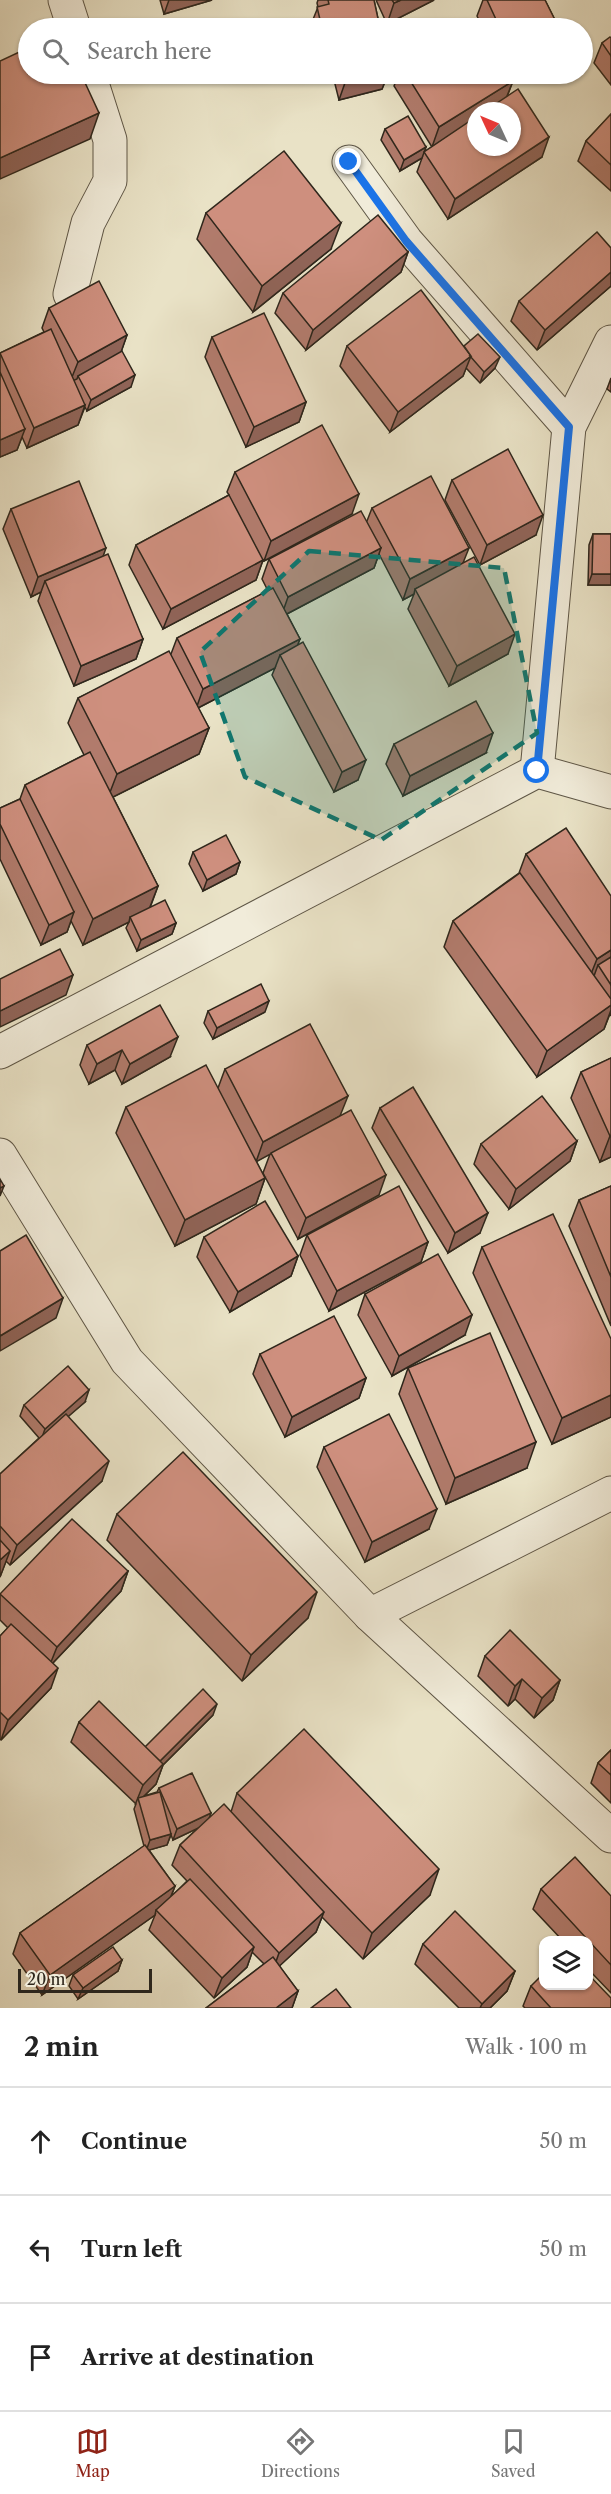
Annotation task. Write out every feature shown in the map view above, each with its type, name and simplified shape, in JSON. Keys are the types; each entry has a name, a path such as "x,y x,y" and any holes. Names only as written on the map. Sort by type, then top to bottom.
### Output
{"street":[{"path":"65,0 71,18"},
{"path":"70,294 88,223 110,181 110,140 92,84"},
{"path":"349,162 406,241 569,427"},
{"path":"537,771 569,427 611,342"},
{"path":"0,1053 537,771 611,792"},
{"path":"0,1155 127,1361 369,1615 611,1836"},
{"path":"369,1615 611,1493"}],"highlighted area":[{"path":"309,551 504,568 537,733 381,840 245,777 200,652"}],"building":[{"path":"328,0 374,0 378,18 320,18 317,7 329,4"},
{"path":"487,0 545,0 554,18 495,18"},
{"path":"611,38 611,56 602,43"},
{"path":"18,53 18,84 86,84 99,113 0,158 0,61"},
{"path":"412,84 508,84 479,102 467,102 467,110 439,127"},
{"path":"518,89 549,137 521,155 521,102 498,102"},
{"path":"611,114 611,165 586,141"},
{"path":"408,116 426,147 404,160 385,129"},
{"path":"467,123 467,156 520,156 455,199 424,152"},
{"path":"284,151 341,223 262,286 206,213"},
{"path":"378,215 408,252 313,330 283,293"},
{"path":"597,232 611,248 611,272 545,330 519,301"},
{"path":"99,281 127,335 78,362 49,308"},
{"path":"421,290 471,356 398,412 347,346"},
{"path":"264,313 306,402 254,427 212,337"},
{"path":"51,329 85,405 34,428 0,353"},
{"path":"478,334 500,357 484,372 464,346"},
{"path":"122,351 135,375 91,400 78,376"},
{"path":"0,372 25,429 0,440"},
{"path":"322,425 359,494 271,541 235,472"},
{"path":"508,449 543,515 487,545 452,480"},
{"path":"431,476 469,548 410,579 372,508"},
{"path":"79,481 106,548 38,577 11,509"},
{"path":"229,495 263,560 171,609 136,545"},
{"path":"361,511 381,548 288,597 269,559"},
{"path":"593,534 611,534 611,574 592,574"},
{"path":"108,554 143,639 81,666 45,581"},
{"path":"474,557 515,634 457,666 415,589"},
{"path":"273,588 300,639 203,689 177,638"},
{"path":"303,642 366,760 342,772 280,655"},
{"path":"169,651 209,728 117,774 78,698"},
{"path":"476,701 493,733 410,776 394,744"},
{"path":"90,752 158,886 93,919 25,785"},
{"path":"20,799 74,912 49,925 0,824 0,808"},
{"path":"566,828 611,896 611,950 597,959 526,854"},
{"path":"226,835 240,862 207,880 193,852"},
{"path":"520,873 611,999 611,1005 547,1051 453,921"},
{"path":"165,900 176,923 141,940 130,917"},
{"path":"60,949 73,975 0,1011 0,979"},
{"path":"611,957 611,985 598,965"},
{"path":"261,984 269,1001 217,1028 208,1011"},
{"path":"160,1005 178,1037 130,1064 122,1050 97,1064 87,1045"},
{"path":"310,1024 348,1096 263,1142 225,1069"},
{"path":"611,1058 611,1136 610,1136 581,1072"},
{"path":"206,1065 265,1178 185,1220 126,1107"},
{"path":"413,1087 488,1213 455,1233 380,1108"},
{"path":"542,1096 577,1141 516,1189 481,1144"},
{"path":"351,1110 386,1175 306,1218 271,1153"},
{"path":"399,1186 428,1242 337,1291 307,1235"},
{"path":"611,1186 611,1277 579,1200"},
{"path":"265,1201 298,1256 238,1292 204,1237"},
{"path":"553,1214 611,1339 611,1395 562,1418 482,1247"},
{"path":"26,1235 63,1298 0,1336 0,1251"},
{"path":"438,1254 472,1315 399,1356 365,1294"},
{"path":"334,1316 366,1378 292,1417 260,1354"},
{"path":"490,1333 536,1442 455,1478 408,1368"},
{"path":"68,1366 89,1390 45,1429 24,1405"},
{"path":"66,1414 109,1461 17,1545 0,1526 0,1474"},
{"path":"389,1414 437,1509 372,1542 324,1447"},
{"path":"183,1452 317,1592 251,1655 117,1514"},
{"path":"72,1519 128,1571 57,1647 0,1594"},
{"path":"0,1540 10,1551 0,1560"},
{"path":"11,1624 58,1668 8,1720 0,1712 0,1636"},
{"path":"510,1630 560,1680 542,1698 522,1679 515,1686 485,1656"},
{"path":"203,1689 217,1704 160,1761 145,1747"},
{"path":"99,1701 163,1764 143,1785 79,1722"},
{"path":"304,1729 439,1869 372,1933 237,1793"},
{"path":"611,1750 611,1775 598,1763"},
{"path":"192,1773 211,1813 177,1829 159,1788"},
{"path":"160,1792 171,1834 150,1840 138,1798"},
{"path":"224,1804 324,1912 279,1953 180,1845"},
{"path":"145,1845 175,1886 50,1975 20,1933"},
{"path":"575,1857 611,1896 611,1965 593,1945 593,1936 584,1936 541,1889"},
{"path":"190,1879 254,1947 222,1978 156,1910"},
{"path":"455,1911 515,1971 482,2004 423,1944"},
{"path":"113,1947 122,1960 83,1988 73,1975"},
{"path":"273,1957 298,1991 276,2008 206,2008"},
{"path":"539,1978 539,1990 593,1990 593,1979 611,1998 611,2008 551,2008 531,1986"},
{"path":"336,1989 351,2008 311,2008"}],"route":[{"path":"349,162 406,241 569,427 537,771"}]}
